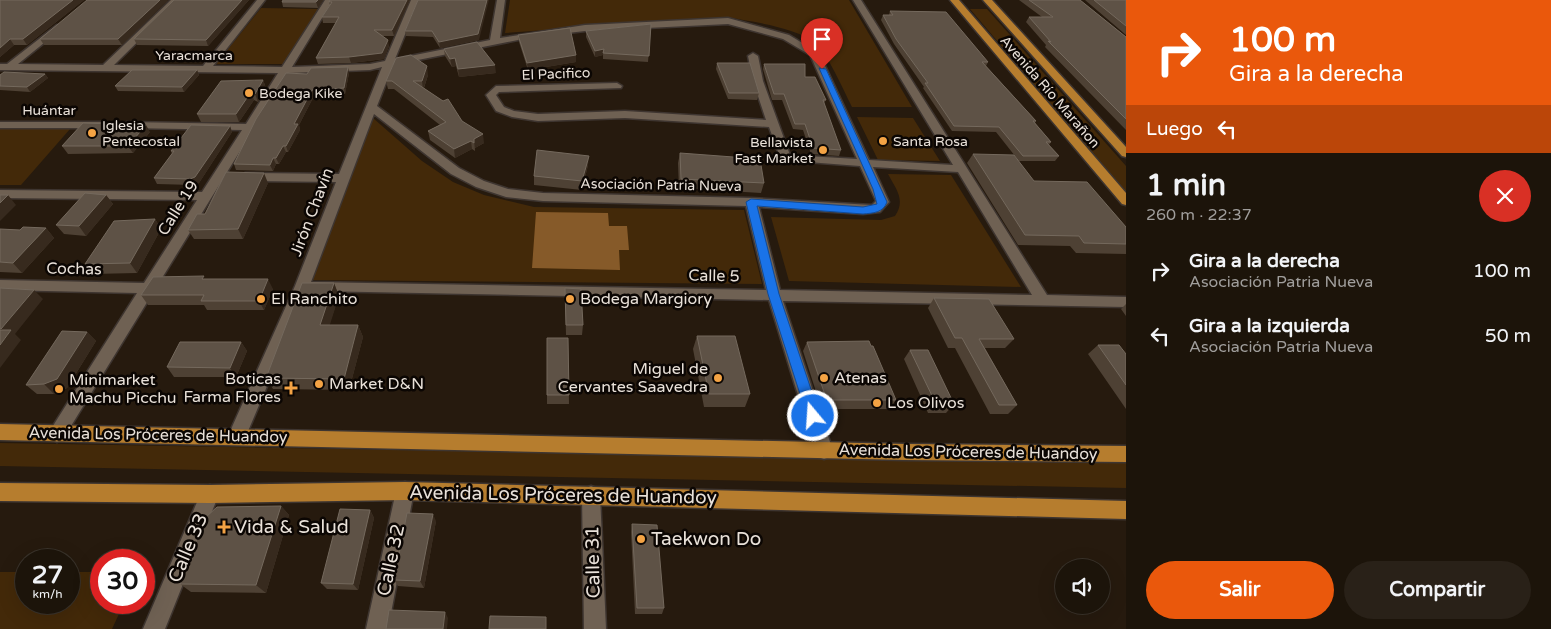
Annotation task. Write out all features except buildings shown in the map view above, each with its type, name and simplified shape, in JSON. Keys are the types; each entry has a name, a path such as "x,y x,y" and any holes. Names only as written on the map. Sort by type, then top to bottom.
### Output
{"main road":[{"path":"956,2 989,1"},
{"name":"Avenida Río Marañon","path":"989,1 1126,154"},
{"name":"Avenida Río Marañon","path":"956,2 1126,202"},
{"name":"Avenida Los Próceres de Huandoy","path":"0,432 824,451 1126,454"},
{"name":"Avenida Los Próceres de Huandoy","path":"0,492 210,494 405,491 1126,510"}],"street":[{"path":"106,68 176,0"},
{"path":"207,68 261,0"},
{"name":"Calle 19","path":"57,434 204,196 329,0"},
{"name":"Jirón Chavín","path":"237,436 302,286 388,64 415,0"},
{"path":"495,40 501,0"},
{"path":"857,0 1043,300"},
{"path":"4,67 68,18"},
{"name":"Asociación Patria Nueva","path":"372,106 455,171 480,184 506,193 543,197 751,202 863,210 875,209 883,202 814,53 807,47 786,37 728,21 585,28 495,40 388,64"},
{"path":"753,56 758,81 785,158 962,170"},
{"name":"Yaracmarca","path":"4,67 286,70 370,67 388,64"},
{"name":"El Pacifico","path":"617,86 496,89 491,95 493,103 501,110 528,117 603,114 670,115 773,124"},
{"name":"Huántar","path":"0,125 248,127"},
{"path":"217,176 344,178"},
{"path":"0,194 204,196"},
{"path":"751,202 774,294 824,451"},
{"name":"Cochas","path":"0,285 148,288"},
{"name":"Calle 5","path":"302,286 1126,302"},
{"name":"Calle 32","path":"377,629 405,491"},
{"name":"Calle 33","path":"154,629 210,494"},
{"name":"Calle 31","path":"591,495 595,629"}],"shaded area":[{"path":"510,0 849,0 912,107 852,107 820,47 807,37 785,29 727,17 505,33"},
{"path":"261,8 319,9 284,64 216,64"},
{"path":"970,9 987,9 1126,166 1126,193"},
{"path":"857,117 913,118 940,161 878,160"},
{"path":"373,118 422,161 453,182 484,195 534,207 744,210 762,284 306,280"},
{"path":"0,128 70,129 21,185 0,185"},
{"path":"888,174 951,175 1021,287 789,281 771,217 881,220 895,216 900,200"},
{"path":"536,212 608,213 609,226 627,226 629,250 619,250 620,270 532,268"},
{"path":"0,443 1126,463 1126,488 0,466"},
{"path":"0,572 15,572 15,614 80,614 80,572 90,572 90,614 119,614 112,629 0,629"}],"place":[{"name":"Bodega Kike","path":"249,93"},
{"name":"Iglesia Pentecostal","path":"92,133"},
{"name":"Santa Rosa","path":"883,141"},
{"name":"Bellavista Fast Market","path":"823,150"},
{"name":"El Ranchito","path":"261,299"},
{"name":"Bodega Margiory","path":"570,299"},
{"name":"Miguel de Cervantes Saavedra","path":"718,378"},
{"name":"Atenas","path":"824,378"},
{"name":"Market D&N","path":"319,384"},
{"name":"Boticas Farma Flores","path":"291,388"},
{"name":"Minimarket Machu Picchu","path":"59,389"},
{"name":"Los Olivos","path":"877,403"},
{"name":"Vida & Salud","path":"224,527"},
{"name":"Taekwon Do","path":"641,539"}],"route":[{"path":"813,416 774,294 751,202 863,210 875,209 881,206 883,202 878,189 822,69"}]}
